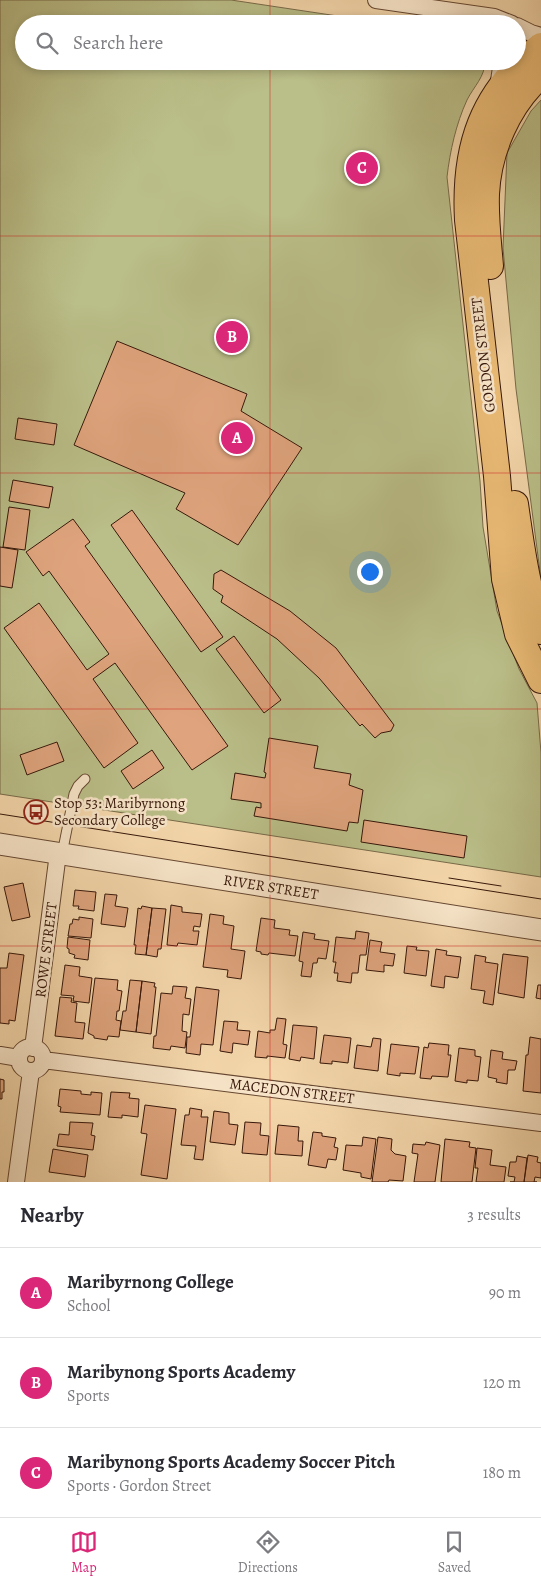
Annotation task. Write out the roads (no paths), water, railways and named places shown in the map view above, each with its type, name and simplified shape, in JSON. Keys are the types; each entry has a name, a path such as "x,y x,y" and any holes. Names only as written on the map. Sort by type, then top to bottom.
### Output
{"main road":[{"name":"GORDON STREET","path":"526,59 541,46"},
{"name":"GORDON STREET","path":"514,70 496,95 485,115 471,152 466,196 496,466 505,579 518,634 541,680"},
{"name":"GORDON STREET","path":"541,75 518,102 500,133 493,151 486,191 494,323 519,529 526,577 541,631"}],"street":[{"path":"376,0 474,15"},
{"path":"454,13 458,15"},
{"path":"526,30 541,36"},
{"path":"496,95 500,70"},
{"name":"RIVER STREET","path":"0,844 541,930"},
{"name":"ROWE STREET","path":"38,1054 60,854"},
{"path":"27,1048 38,1054 39,1068 31,1071 22,1067 19,1058 23,1050 27,1048"},
{"name":"MACEDON STREET","path":"38,1054 541,1123"},
{"path":"0,1055 19,1058"},
{"path":"16,1182 31,1071"}],"lane":[{"path":"60,854 74,794 78,786 85,779"}],"tram line":[{"path":"0,814 541,899"},
{"path":"449,878 501,886"}],"place":[{"name":"Maribynong Sports Academy Soccer Pitch","path":"362,168"},
{"name":"Maribynong Sports Academy","path":"232,337"},
{"name":"Maribyrnong College","path":"237,438"},
{"name":"Stop 53: Maribyrnong Secondary College","path":"36,812"}]}
